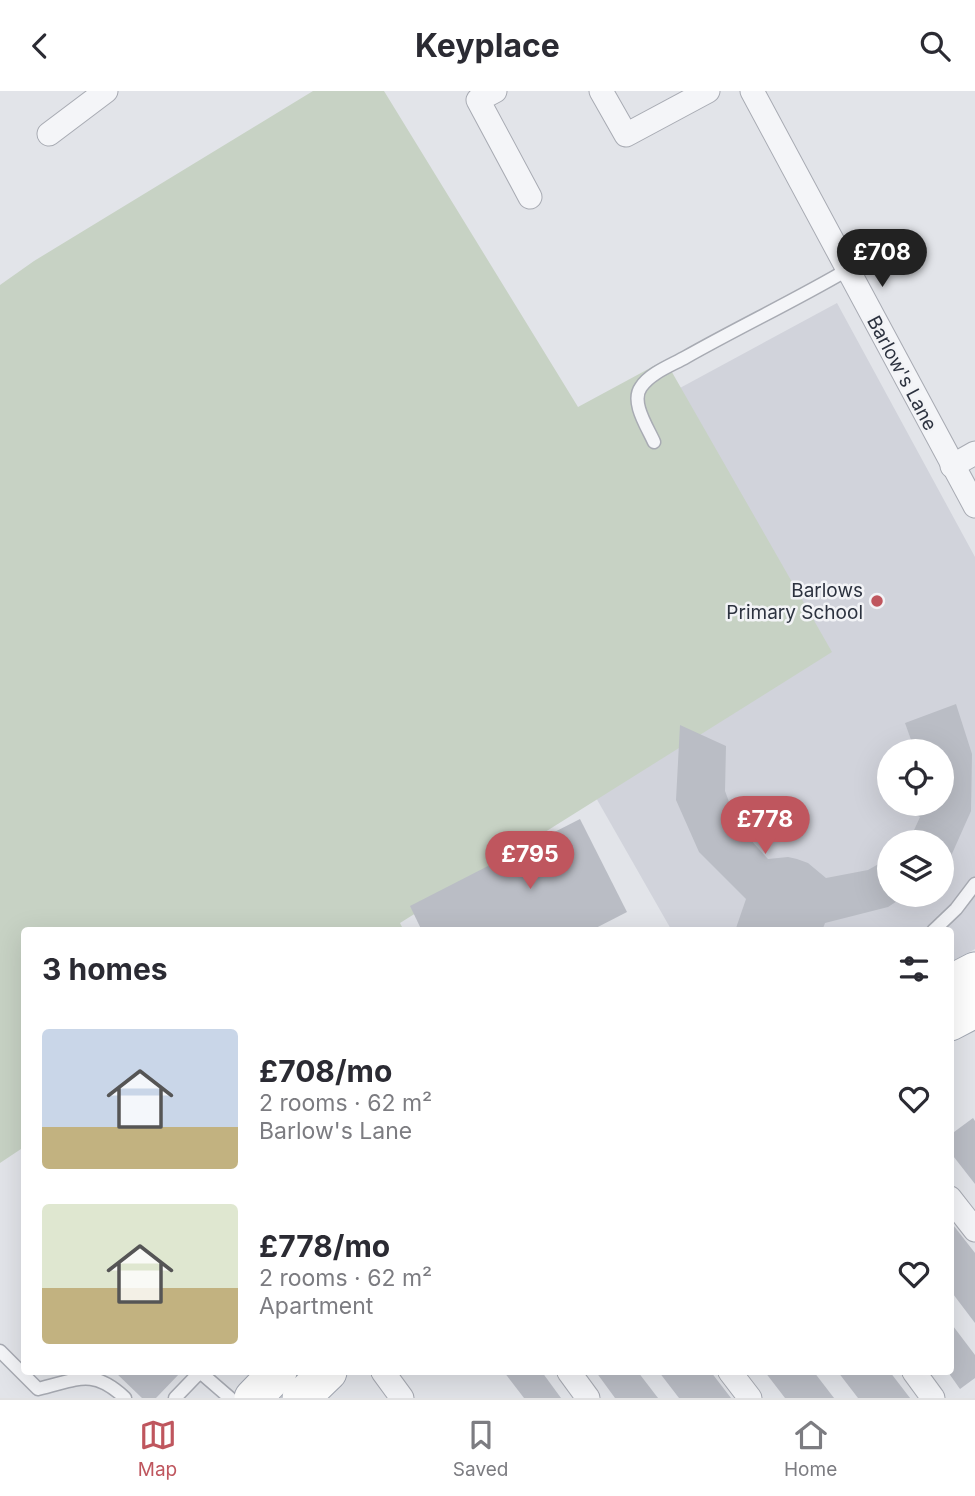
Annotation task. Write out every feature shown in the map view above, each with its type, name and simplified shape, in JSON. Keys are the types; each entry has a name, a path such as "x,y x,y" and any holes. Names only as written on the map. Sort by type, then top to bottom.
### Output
{"main road":[{"path":"954,981 975,971"},
{"path":"954,1019 975,1009"},
{"path":"253,1398 275,1375"},
{"path":"300,1398 325,1375"}],"street":[{"path":"49,134 106,91"},
{"path":"495,91 478,100 530,197"},
{"path":"601,91 626,135 708,91"},
{"name":"Barlow's Lane","path":"752,91 975,506"},
{"path":"952,466 975,453"},
{"path":"954,1203 975,1230"},
{"path":"385,1375 402,1398"},
{"path":"571,1375 588,1398"},
{"path":"732,1375 750,1398"},
{"path":"916,1375 933,1398"}],"lane":[{"path":"654,442 638,407 640,387 656,374 847,270"},
{"path":"937,927 956,909 975,884"},
{"path":"0,1351 21,1372"},
{"path":"24,1375 38,1389 91,1377 112,1386 125,1398"},
{"path":"175,1398 197,1375"},
{"path":"203,1375 230,1398"}],"shaded area":[{"name":"Barlows Primary School","path":"837,303 975,557 975,949 954,960 954,927 670,927 591,789 667,395"}],"green space":[{"path":"313,91 384,91 578,407 665,360 832,652 400,923 402,927 21,927 21,1149 0,1163 0,285 34,261"}],"building":[{"path":"956,704 972,754 971,811 954,849 954,830 914,830 918,816 954,816 954,739 911,739 905,723"},
{"path":"680,725 726,746 725,791 738,826 768,859 797,859 808,863 826,878 868,870 877,865 877,907 888,907 825,923 824,927 736,927 746,899 699,852 676,800"},
{"path":"580,819 627,912 598,927 420,927 410,906"},
{"path":"973,1118 975,1121 975,1184 954,1157 954,1132"},
{"path":"954,1226 975,1253 975,1323 954,1295"},
{"path":"954,1327 975,1355 975,1378 960,1389 950,1375 954,1375"},
{"path":"118,1375 178,1375 156,1398 142,1398"},
{"path":"506,1375 544,1375 561,1398 524,1398"},
{"path":"598,1375 640,1375 658,1398 615,1398"},
{"path":"661,1375 713,1375 731,1398 679,1398"},
{"path":"767,1375 816,1375 834,1398 785,1398"},
{"path":"840,1375 892,1375 910,1398 858,1398"}],"place":[{"name":"Barlows Primary School","path":"877,601"}]}
